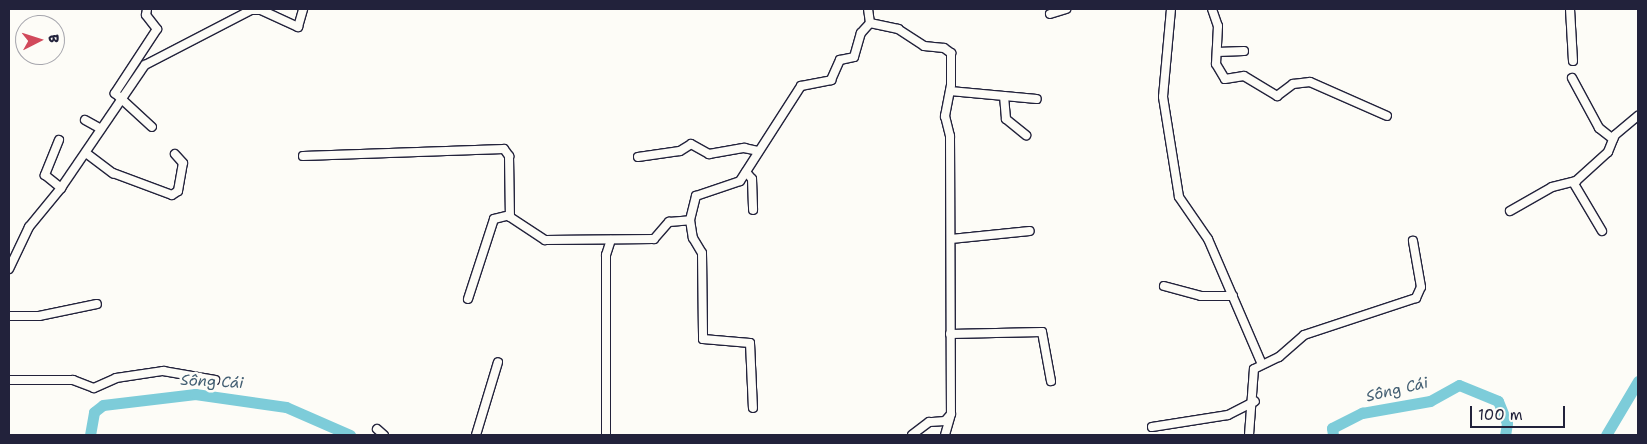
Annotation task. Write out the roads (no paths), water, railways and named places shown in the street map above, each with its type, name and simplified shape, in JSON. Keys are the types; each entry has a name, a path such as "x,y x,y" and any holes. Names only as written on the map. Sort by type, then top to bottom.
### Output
{"street":[{"path":"9,269 29,227 61,188 86,153 157,29 146,15 147,9"},
{"path":"118,98 150,61 223,22 258,9 298,27 303,9"},
{"path":"868,9 870,23"},
{"path":"1050,14 1066,9"},
{"path":"1171,9 1163,97 1179,197 1205,234 1261,362"},
{"path":"1212,9 1218,26 1216,64 1225,79 1244,76 1277,96 1293,84 1310,82 1387,116"},
{"path":"1570,9 1573,62"},
{"path":"870,23 898,29 924,46 949,51 950,91 945,116 950,136 950,417 945,435"},
{"path":"753,408 750,342 704,339 702,254 693,238 690,220 696,196 736,183 746,172 801,86 831,80 840,60 854,57 861,33 870,23"},
{"path":"1217,52 1244,51"},
{"path":"1572,78 1599,128 1613,139"},
{"path":"950,91 1037,99"},
{"path":"1004,96 1006,119 1026,135"},
{"path":"118,98 152,126"},
{"path":"1510,211 1552,187 1573,182 1608,152 1613,139 1638,116"},
{"path":"85,120 99,128"},
{"path":"59,140 44,175 61,188"},
{"path":"638,157 680,151 691,144 709,154 744,148 758,151"},
{"path":"303,156 506,150 510,216"},
{"path":"86,153 113,173 172,195 178,191 183,163 175,154"},
{"path":"746,172 752,179 753,210"},
{"path":"1573,182 1602,231"},
{"path":"468,300 494,219 510,216 549,241 654,239 668,222 690,220"},
{"path":"951,239 1030,231"},
{"path":"606,435 606,255 611,240"},
{"path":"1249,435 1255,400 1253,372 1261,362 1276,359 1304,335 1416,298 1421,287 1412,242"},
{"path":"1164,286 1201,296 1233,296"},
{"path":"9,316 38,316 97,304"},
{"path":"950,334 1042,332 1051,381"},
{"path":"476,435 498,362"},
{"path":"9,380 69,379 96,387 116,378 163,371 215,380"},
{"path":"1152,427 1228,415 1255,400"},
{"path":"912,435 929,422 950,417"},
{"path":"377,429 384,435"}],"waterway":[{"name":"Sông Cái","path":"1606,435 1638,381"},
{"name":"Sông Cái","path":"1333,435 1332,428 1362,413 1430,401 1459,385 1498,401 1507,423 1505,435"},
{"name":"Sông Cái","path":"90,435 94,412 103,405 195,394 286,407 350,435"}]}
